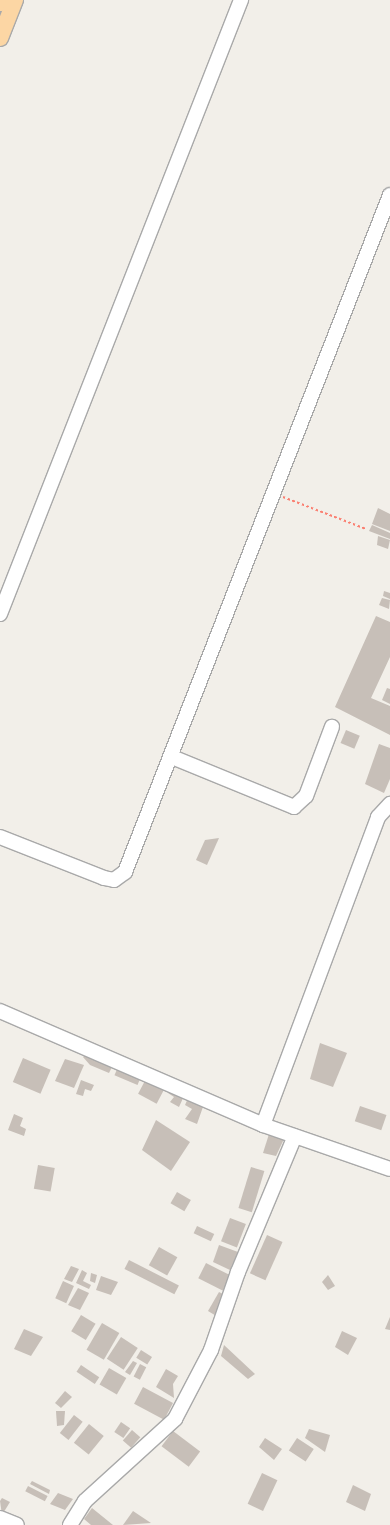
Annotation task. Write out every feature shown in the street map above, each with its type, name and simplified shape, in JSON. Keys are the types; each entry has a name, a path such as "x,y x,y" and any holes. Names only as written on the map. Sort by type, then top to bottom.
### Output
{"main road":[{"path":"0,38 15,0"}],"street":[{"path":"0,614 241,0"},
{"path":"0,837 114,880 125,872 172,757 390,195"},
{"path":"172,757 294,807 306,796 332,726"},
{"path":"263,1125 378,817 390,804"},
{"path":"0,1011 263,1125 390,1169"},
{"path":"70,1525 85,1501 175,1419 211,1350 238,1272 295,1136"},
{"path":"0,1518 17,1525"}],"path":[{"path":"274,495 366,529"}],"building":[{"path":"378,508 390,514 390,531 372,524"},
{"path":"372,525 390,533 390,539 369,531"},
{"path":"378,536 390,540 388,549 377,545"},
{"path":"384,591 390,593 390,599 383,596"},
{"path":"382,598 390,600 389,609 379,605"},
{"path":"376,616 390,622 390,657 371,698 390,706 390,735 335,707"},
{"path":"387,688 390,689 390,704 382,700"},
{"path":"346,730 360,736 354,749 341,743"},
{"path":"379,744 390,748 390,779 384,793 365,784"},
{"path":"219,838 207,865 196,860 205,840"},
{"path":"320,1043 347,1053 333,1087 310,1079"},
{"path":"86,1054 112,1067 109,1073 90,1065 83,1057"},
{"path":"23,1058 51,1070 40,1094 13,1082"},
{"path":"65,1059 84,1065 74,1088 55,1081"},
{"path":"118,1067 141,1077 137,1085 114,1075"},
{"path":"147,1077 166,1087 157,1104 138,1094"},
{"path":"81,1080 94,1085 91,1091 85,1089 83,1096 76,1094"},
{"path":"172,1088 184,1096 179,1107 170,1102 174,1097 168,1093"},
{"path":"189,1096 204,1104 197,1124 185,1119 192,1109 185,1105"},
{"path":"360,1106 386,1115 381,1130 355,1121"},
{"path":"14,1114 23,1118 20,1126 26,1129 24,1136 8,1130"},
{"path":"156,1120 190,1142 171,1171 142,1150"},
{"path":"269,1134 284,1139 276,1156 263,1153"},
{"path":"38,1165 55,1168 51,1192 34,1189"},
{"path":"251,1167 264,1171 252,1212 238,1208"},
{"path":"177,1192 191,1200 184,1211 170,1203"},
{"path":"230,1218 246,1224 237,1247 221,1241"},
{"path":"197,1226 214,1234 211,1241 194,1233"},
{"path":"267,1235 283,1242 265,1280 250,1273"},
{"path":"219,1245 238,1252 230,1270 213,1262"},
{"path":"159,1247 177,1257 167,1276 149,1265"},
{"path":"129,1260 179,1285 174,1294 124,1269"},
{"path":"206,1263 233,1277 225,1292 198,1278"},
{"path":"71,1266 79,1269 72,1282 64,1279"},
{"path":"82,1270 87,1273 83,1281 91,1285 89,1289 76,1283"},
{"path":"91,1273 97,1275 95,1283 90,1281"},
{"path":"328,1275 335,1286 328,1290 322,1282"},
{"path":"101,1276 118,1282 111,1295 96,1290"},
{"path":"63,1281 74,1286 66,1303 55,1298"},
{"path":"78,1288 89,1293 80,1310 68,1305"},
{"path":"219,1292 227,1296 218,1317 208,1311"},
{"path":"81,1315 96,1324 86,1340 71,1331"},
{"path":"390,1317 390,1330 385,1329"},
{"path":"102,1323 119,1333 104,1360 86,1350"},
{"path":"24,1329 43,1337 31,1356 14,1349"},
{"path":"342,1331 357,1338 348,1355 335,1347"},
{"path":"121,1337 138,1348 124,1370 107,1359"},
{"path":"224,1345 255,1374 248,1379 221,1356"},
{"path":"141,1350 152,1357 147,1365 136,1358"},
{"path":"133,1361 137,1363 130,1375 125,1372"},
{"path":"140,1364 146,1367 140,1380 134,1376"},
{"path":"81,1365 99,1377 95,1384 77,1372"},
{"path":"109,1368 126,1378 117,1394 100,1384"},
{"path":"166,1369 178,1376 173,1384 174,1398 156,1387"},
{"path":"143,1387 173,1403 164,1420 134,1404"},
{"path":"65,1391 72,1397 61,1408 55,1403"},
{"path":"56,1411 65,1411 64,1425 57,1426"},
{"path":"74,1415 83,1422 69,1440 60,1433"},
{"path":"121,1422 130,1428 123,1438 114,1432"},
{"path":"89,1424 104,1436 89,1455 74,1443"},
{"path":"309,1429 330,1435 325,1452 305,1438"},
{"path":"132,1430 140,1437 131,1448 123,1441"},
{"path":"173,1431 200,1451 189,1467 162,1446"},
{"path":"265,1438 282,1449 274,1460 259,1447"},
{"path":"297,1438 314,1449 306,1461 289,1451"},
{"path":"262,1473 277,1480 263,1511 248,1504"},
{"path":"32,1481 50,1490 49,1494 30,1484"},
{"path":"353,1485 371,1494 365,1511 346,1502"},
{"path":"28,1486 48,1496 45,1501 25,1491"},
{"path":"58,1493 73,1499 65,1510 50,1504"},
{"path":"2,1498 10,1502 2,1515 0,1501"},
{"path":"92,1508 113,1525 91,1525 84,1519"},
{"path":"133,1511 151,1523 123,1525"}]}
